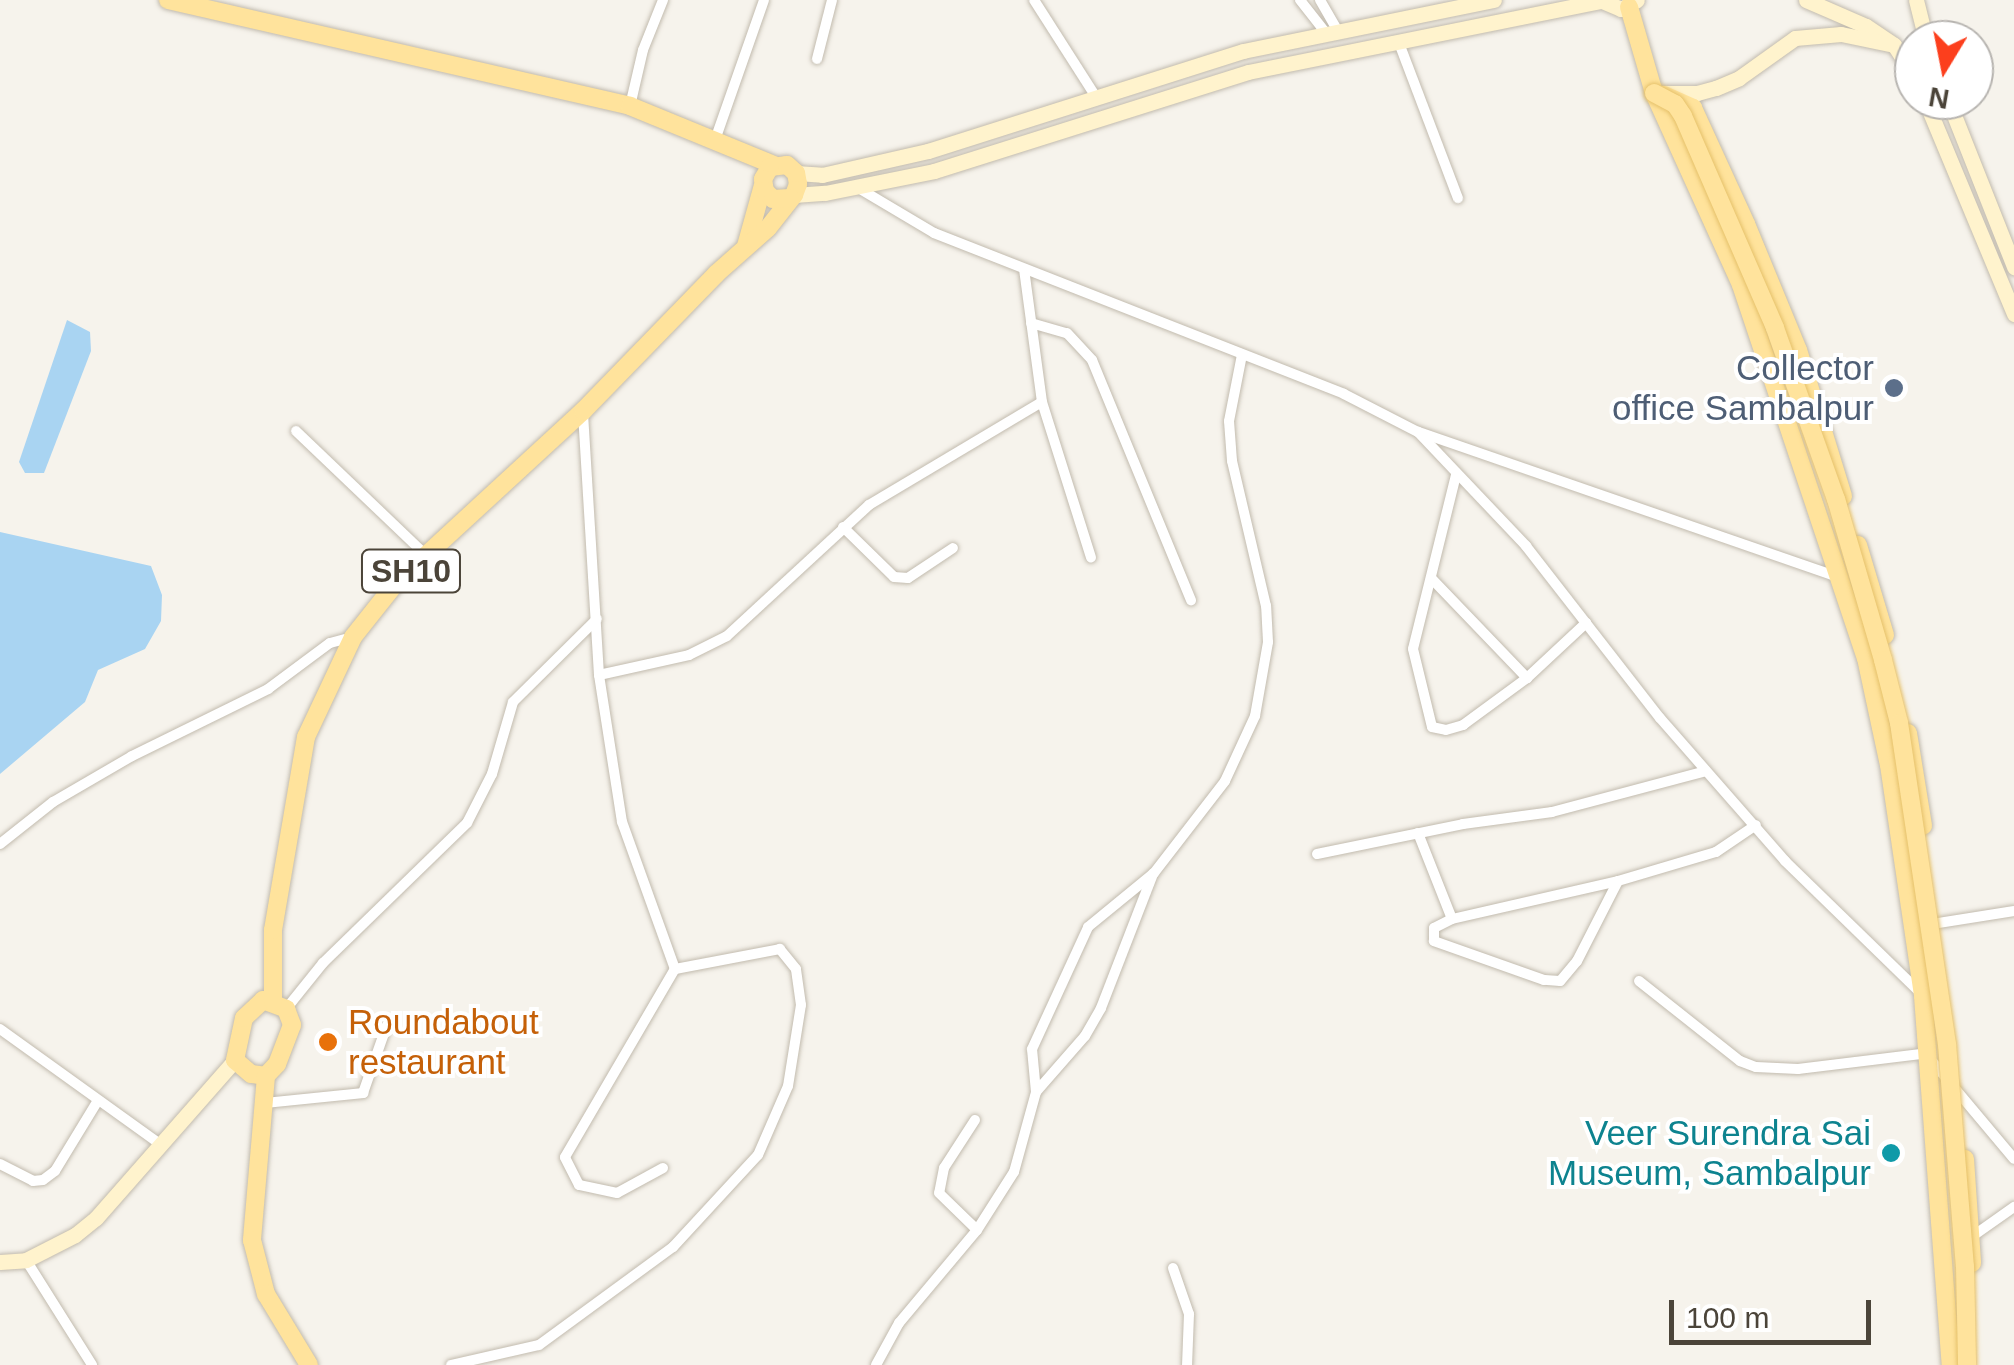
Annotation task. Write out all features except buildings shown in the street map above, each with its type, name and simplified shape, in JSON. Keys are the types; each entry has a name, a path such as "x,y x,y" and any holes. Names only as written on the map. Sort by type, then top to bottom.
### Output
{"main road":[{"path":"168,0 630,106 742,155 767,176 773,199 934,170 1248,72 1601,1 1614,9 1633,4 1654,93 1741,286 1866,658 1889,765 1923,996 1950,1365"},
{"path":"767,176 787,165 796,173 822,175 928,151 1243,51 1438,5 1494,0"},
{"path":"1806,0 1866,26 1894,45"},
{"path":"1654,93 1696,94 1716,88 1738,78 1795,38 1841,34 1894,45"},
{"path":"1654,93 1681,99 1693,108 1746,224 1798,350 1871,586 1913,757 1960,1094 1972,1237 1975,1365"},
{"path":"1654,93 1675,104 1683,116 1776,328 1836,499 1891,692 1947,1044 1965,1266 1967,1365"},
{"path":"1933,120 2014,314"},
{"path":"1956,120 2014,267"},
{"path":"792,196 798,184 796,173"},
{"name":"SH10","path":"745,246 767,176"},
{"name":"SH10","path":"309,1365 266,1294 258,1272 252,1210 266,1076 278,1064 292,1034 280,1006 273,930 306,737 353,637 396,583 584,411 745,246 768,228 792,196"},
{"path":"0,1262 26,1260 75,1235 96,1218 235,1060 244,1018 264,1000 280,1006"},
{"path":"235,1060 251,1074 266,1076"}],"street":[{"path":"715,140 764,0"},
{"path":"817,59 832,0"},
{"path":"1034,0 1096,97"},
{"path":"1300,0 1332,32"},
{"path":"1320,0 1332,32"},
{"path":"630,106 658,2"},
{"path":"1399,43 1458,198"},
{"path":"850,168 854,186 934,233 1344,394 1418,432 1871,586"},
{"path":"1024,269 1042,402 1092,557"},
{"path":"1031,323 1067,333 1092,360 1191,600"},
{"path":"876,1365 899,1323 977,1230 1014,1172 1036,1092 1032,1049 1088,927 1154,874 1226,780 1255,716 1268,642 1266,606 1232,460 1228,421 1242,355"},
{"path":"599,675 688,655 727,636 870,504 1042,402"},
{"path":"584,411 599,675 622,822 675,969"},
{"path":"296,432 428,556"},
{"path":"1418,432 1526,546 1706,771 1872,951 1923,996"},
{"path":"1456,475 1414,649 1432,728 1463,725 1527,678 1586,624"},
{"path":"843,527 894,577 908,578 953,548"},
{"path":"1431,578 1527,678"},
{"path":"280,1006 467,823 492,774 513,702 597,619"},
{"path":"0,844 85,784 268,690 330,643 353,637"},
{"path":"1317,854 1552,812 1706,771"},
{"path":"1618,881 1583,951 1560,982 1544,980 1434,941 1434,928 1452,919 1618,881 1716,852 1756,825"},
{"path":"1418,833 1452,919"},
{"path":"1036,1092 1085,1036 1101,1008 1136,928 1154,874"},
{"path":"1913,926 2014,911"},
{"path":"450,1365 539,1344 672,1247 758,1155 788,1086 801,1005 796,969 780,950 768,948 675,969 598,1092 565,1157 579,1186 617,1193 663,1168"},
{"path":"1638,980 1740,1061 1756,1068 1798,1069 1930,1056 2014,1159"},
{"path":"264,1103 363,1093 387,1026"},
{"path":"0,1029 160,1144"},
{"path":"0,1164 33,1181 43,1180 55,1170 97,1102"},
{"path":"975,1120 944,1168 939,1193 977,1230"},
{"path":"1944,1248 1972,1237 2014,1207"},
{"path":"26,1260 92,1365"},
{"path":"1173,1268 1188,1314 1188,1365"}],"water":[{"path":"67,320 90,332 91,351 44,473 25,473 19,462"},
{"path":"0,532 151,566 162,595 161,621 145,649 98,670 85,702 0,774"}],"place":[{"name":"Collector office Sambalpur","path":"1894,388"},
{"name":"Roundabout restaurant","path":"328,1042"},
{"name":"Veer Surendra Sai Museum, Sambalpur","path":"1891,1153"}]}
